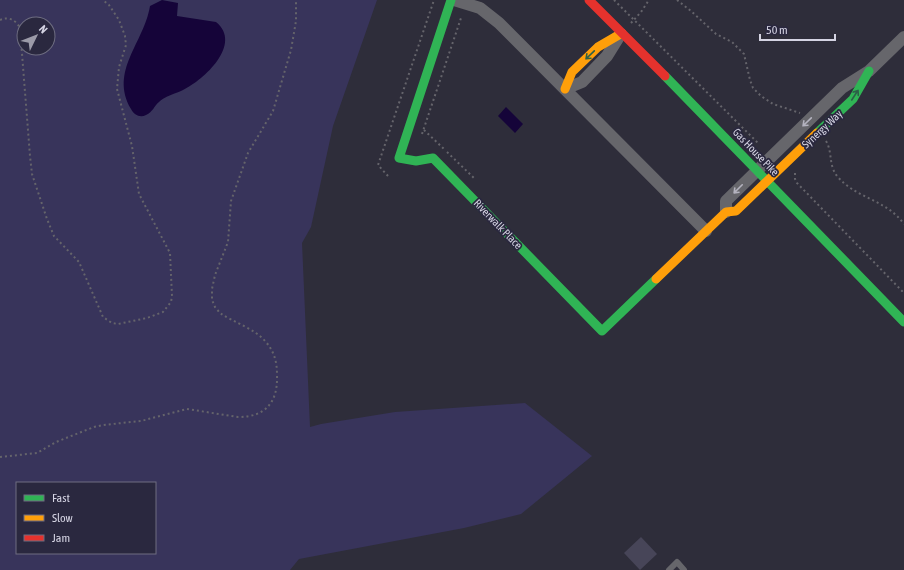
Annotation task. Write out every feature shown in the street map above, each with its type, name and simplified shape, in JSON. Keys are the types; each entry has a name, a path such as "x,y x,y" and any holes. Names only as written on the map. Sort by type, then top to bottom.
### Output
{"street":[{"name":"Riverwalk Place","path":"451,0 399,158 416,161 434,158 602,331 726,212 736,211 767,180"},
{"path":"454,0 480,8 499,23 706,231"},
{"name":"Gas House Pike","path":"589,0 767,180 904,322"},
{"path":"565,89 582,82 607,56 622,33"},
{"name":"Synergy Way","path":"757,170 842,88 870,71 904,38"},
{"name":"Synergy Way","path":"767,180 853,99 870,71"},
{"name":"Riverwalk Place","path":"726,212 726,201 757,170"}],"lane":[{"path":"668,570 677,562 684,570"}],"path":[{"path":"0,20 9,18 20,28 32,174 47,219 54,236 79,262 102,317 112,323 118,324 147,318 163,312 171,302 173,288 171,259 168,248 139,194 132,146 117,89 119,67 126,45 125,36 118,20 109,5 104,0"},
{"path":"0,457 37,453 56,442 103,425 134,422 188,409 246,417 259,413 270,405 276,394 278,385 276,357 264,339 230,320 218,310 212,300 212,289 228,242 231,201 234,190 243,170 248,153 273,111 289,56 296,21 296,0"},
{"path":"388,176 378,165 434,0"},
{"path":"614,0 758,143"},
{"path":"622,33 642,12 649,0"},
{"path":"677,0 691,11 710,30 735,45 744,54 753,88 760,96 773,104 803,115"},
{"path":"422,136 461,18"},
{"path":"824,138 828,144 831,165 838,177 859,193 880,202 889,208 904,224"},
{"path":"796,168 795,179 797,183 904,293"}],"shaded area":[{"path":"0,0 377,0 333,126 311,227 302,243 310,427 395,412 525,403 592,456 521,514 464,528 299,559 290,570 0,570"},
{"path":"162,0 178,3 177,16 216,22 223,31 225,40 223,51 210,70 192,85 161,100 148,114 139,116 132,111 125,95 124,82 126,69 147,19 150,6"},
{"path":"506,107 523,124 515,133 498,116"}],"building":[{"path":"641,537 657,554 640,570 624,553"}],"traffic: fast":[{"path":"451,0 399,158 416,161 433,158 602,331 656,279"},
{"path":"817,133 853,99 869,71"},
{"path":"665,76 904,322"}],"traffic: slow":[{"path":"565,89 572,72 598,47 622,33"},
{"path":"656,279 726,212 736,211 817,133"}],"traffic: jam":[{"path":"589,0 665,76"}]}
